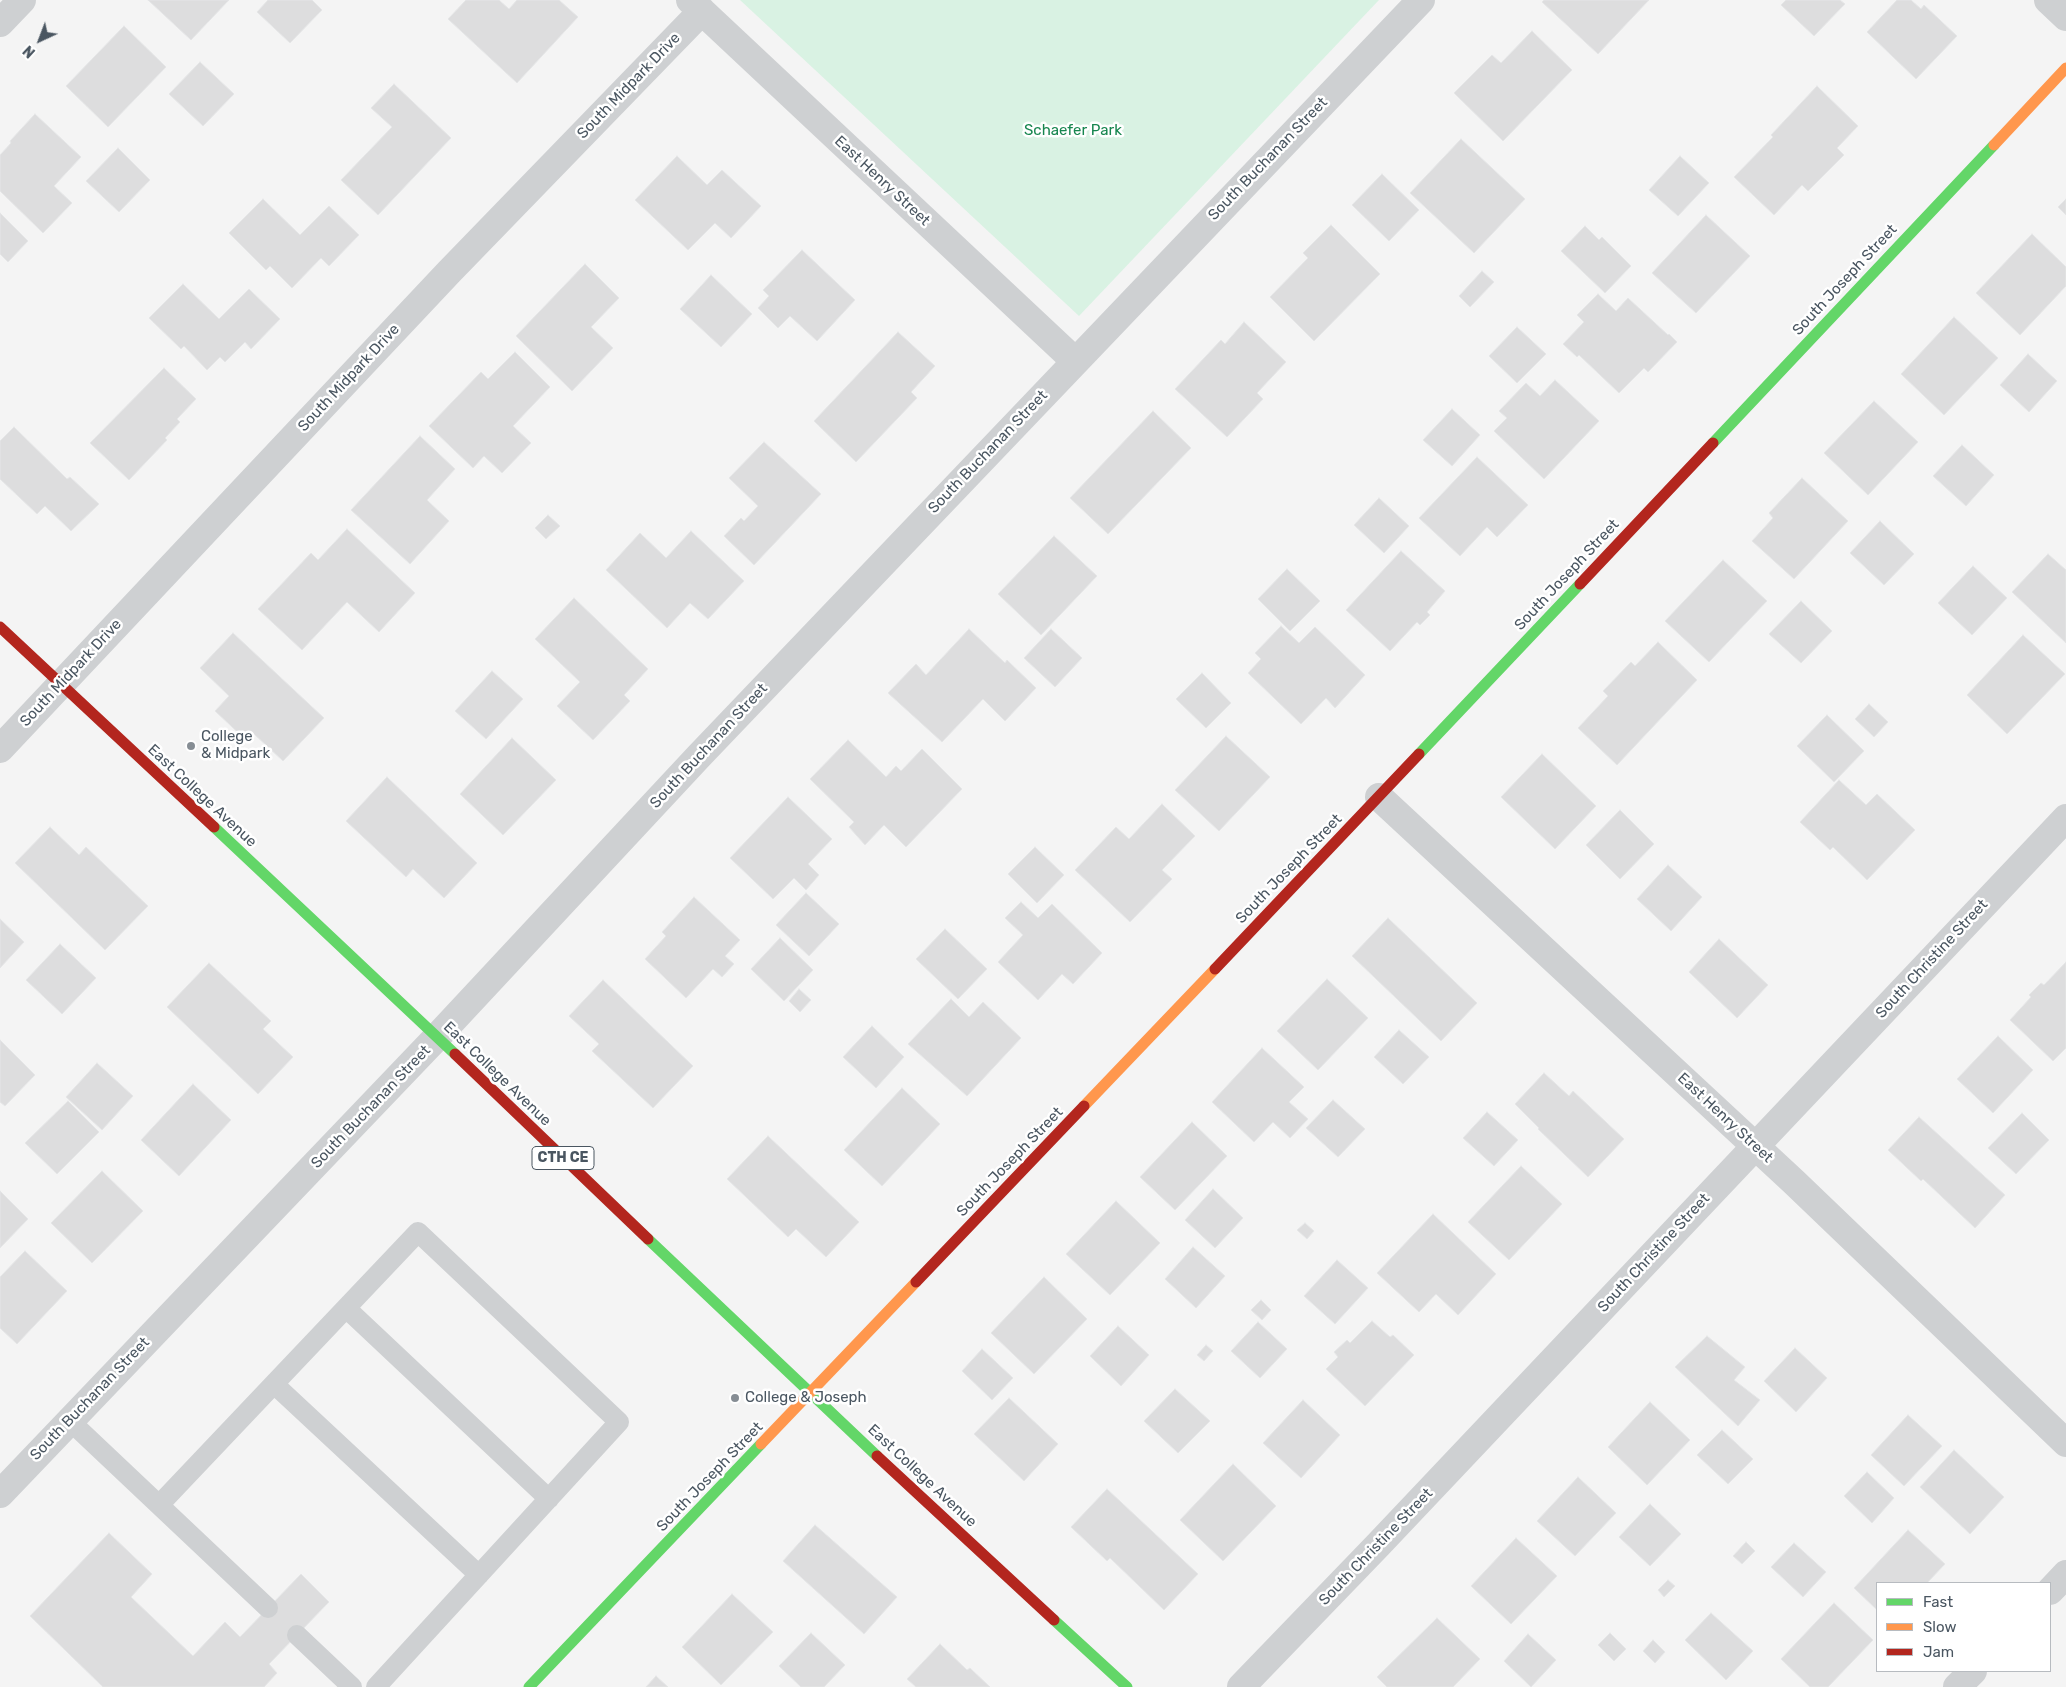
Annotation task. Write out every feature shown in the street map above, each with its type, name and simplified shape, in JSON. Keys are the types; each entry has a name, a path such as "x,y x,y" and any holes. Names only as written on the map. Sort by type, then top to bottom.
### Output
{"street":[{"path":"0,23 22,0"},
{"name":"South Buchanan Street","path":"0,1494 437,1038 699,756 1421,0"},
{"path":"2048,0 2066,17"},
{"name":"East Henry Street","path":"696,6 1075,361"},
{"name":"South Midpark Drive","path":"0,750 696,6"},
{"name":"South Joseph Street","path":"530,1687 1379,797 2066,68"},
{"name":"East College Avenue","path":"0,627 437,1038 810,1394 1127,1687"},
{"name":"East Henry Street","path":"1379,797 1755,1146 2066,1443"},
{"name":"South Christine Street","path":"1240,1687 1385,1538 2066,818"},
{"path":"2051,1590 2066,1574"},
{"path":"1957,1687 1972,1672"}],"lane":[{"path":"159,1506 418,1232 619,1422 376,1687"},
{"path":"346,1308 548,1498"},
{"path":"274,1384 479,1575"},
{"path":"70,1421 268,1608"},
{"path":"296,1635 351,1687"}],"green space":[{"name":"Schaefer Park","path":"740,0 1379,0 1079,316"}],"building":[{"path":"148,0 229,0 191,40"},
{"path":"268,0 312,0 322,10 290,43 257,12"},
{"path":"466,0 499,0 509,9 517,0 559,0 578,17 517,83 448,19"},
{"path":"1544,0 1649,0 1598,54 1542,2"},
{"path":"1786,0 1840,0 1845,4 1814,36 1781,5"},
{"path":"1897,0 1911,0 1921,9 1924,5 1957,36 1916,79 1867,32"},
{"path":"124,26 166,67 108,127 66,86"},
{"path":"1532,31 1572,70 1503,141 1454,93 1492,55 1501,63"},
{"path":"200,62 234,94 203,126 169,94"},
{"path":"394,84 451,138 378,215 341,180 392,127 371,108"},
{"path":"1817,86 1858,126 1837,148 1844,155 1808,191 1802,185 1774,215 1734,177 1773,137 1771,135"},
{"path":"35,114 81,157 54,186 72,203 43,233 0,191 0,155"},
{"path":"1461,139 1525,199 1474,253 1410,193"},
{"path":"118,148 150,180 119,212 86,181"},
{"path":"677,156 707,185 722,170 761,206 731,238 715,223 688,250 635,200"},
{"path":"1680,156 1709,183 1678,216 1649,190"},
{"path":"1382,174 1419,210 1389,241 1352,205"},
{"path":"263,199 300,235 329,206 359,235 329,266 321,258 292,288 270,266 266,270 229,233"},
{"path":"2066,199 2066,215 2058,207"},
{"path":"0,213 28,241 8,262 0,254"},
{"path":"1706,215 1750,256 1696,313 1652,273"},
{"path":"1331,225 1380,274 1314,341 1270,297 1308,258 1303,253"},
{"path":"1585,226 1599,240 1602,237 1631,266 1605,293 1561,251"},
{"path":"2032,234 2066,267 2066,286 2020,335 1976,293"},
{"path":"802,250 855,300 817,341 790,316 778,328 758,308 769,296 763,290"},
{"path":"585,264 619,298 591,327 613,348 572,391 516,336"},
{"path":"1482,271 1494,282 1470,307 1459,296"},
{"path":"711,275 752,314 721,347 680,309"},
{"path":"183,284 219,319 249,289 280,319 251,349 245,342 225,362 220,357 207,370 184,346 181,349 149,318"},
{"path":"1598,294 1616,311 1628,298 1677,342 1648,372 1644,368 1619,393 1579,355 1577,357 1563,344 1584,322 1577,315"},
{"path":"1954,317 1998,358 1944,415 1901,374"},
{"path":"1244,322 1286,362 1257,393 1263,399 1227,437 1175,389 1221,340 1225,344"},
{"path":"1517,327 1546,354 1517,383 1489,356"},
{"path":"898,332 935,366 911,392 917,398 856,462 814,421"},
{"path":"515,352 550,387 513,426 531,443 502,473 484,456 473,468 429,426 481,372 488,379"},
{"path":"2028,354 2057,381 2029,412 2000,385"},
{"path":"164,368 196,399 177,419 180,422 165,438 167,440 129,480 90,443"},
{"path":"1555,380 1599,421 1544,479 1494,431 1507,418 1499,411 1526,383 1540,396"},
{"path":"1874,401 1918,442 1868,495 1824,453"},
{"path":"1452,409 1480,435 1452,466 1423,440"},
{"path":"1153,411 1191,448 1108,534 1070,498"},
{"path":"14,427 67,479 70,477 99,504 71,531 45,506 37,514 0,479 0,441"},
{"path":"420,436 455,469 427,500 449,521 410,564 351,510"},
{"path":"764,442 821,494 754,565 724,536 741,518 744,521 758,506 729,478"},
{"path":"1962,445 1994,475 1966,506 1933,476"},
{"path":"1477,457 1528,505 1497,537 1487,527 1460,556 1419,518"},
{"path":"1802,478 1848,521 1794,579 1752,541 1773,518 1769,513"},
{"path":"1379,498 1409,526 1384,553 1354,525"},
{"path":"548,515 560,526 546,539 535,528"},
{"path":"1880,521 1914,554 1884,585 1850,553"},
{"path":"347,529 415,593 379,632 347,602 302,650 258,609 311,553 318,560"},
{"path":"691,531 744,581 708,619 690,603 667,628 606,570 640,533 666,558"},
{"path":"1054,536 1097,576 1041,635 998,594"},
{"path":"1401,551 1445,591 1427,612 1430,615 1420,625 1417,622 1390,651 1346,610"},
{"path":"2048,554 2066,570 2066,643 2012,592"},
{"path":"1723,560 1767,601 1709,662 1665,621"},
{"path":"1973,566 2007,598 1972,635 1938,603"},
{"path":"1287,569 1320,601 1290,631 1258,599"},
{"path":"574,598 648,669 624,695 630,701 593,740 557,706 580,682 535,639"},
{"path":"1801,601 1832,631 1801,663 1769,634"},
{"path":"1281,626 1299,643 1315,627 1365,675 1335,708 1326,698 1301,724 1248,673 1261,659 1255,653"},
{"path":"969,629 1005,663 1007,660 1036,688 1005,721 983,699 942,742 888,693 916,664 926,675"},
{"path":"1051,629 1082,658 1055,687 1024,658"},
{"path":"233,633 324,718 283,761 254,734 248,742 215,711 229,696 200,668"},
{"path":"2023,635 2065,674 2007,734 1967,695"},
{"path":"1658,642 1697,680 1617,765 1578,728 1608,696 1603,691 1631,662 1635,666"},
{"path":"492,671 523,699 486,739 455,711"},
{"path":"1202,673 1231,703 1206,728 1176,699"},
{"path":"1869,704 1888,722 1874,737 1855,719"},
{"path":"1827,715 1864,751 1834,782 1797,746"},
{"path":"1226,736 1270,777 1219,831 1175,790"},
{"path":"512,738 556,780 503,835 460,794"},
{"path":"848,740 886,777 896,766 901,771 922,749 962,789 906,847 884,825 865,845 849,827 854,822 810,779"},
{"path":"1542,754 1596,806 1555,849 1501,797"},
{"path":"387,777 477,863 444,898 413,869 406,877 346,821"},
{"path":"1839,780 1866,805 1877,794 1915,830 1867,880 1833,847 1830,850 1800,822"},
{"path":"788,797 832,839 808,864 819,875 806,890 794,878 773,899 730,858"},
{"path":"1162,804 1195,836 1162,870 1172,879 1130,922 1075,870 1116,827 1129,839"},
{"path":"1620,810 1654,844 1620,879 1586,845"},
{"path":"50,827 79,855 86,847 148,906 105,950 15,863"},
{"path":"1035,847 1064,875 1037,903 1008,874"},
{"path":"1668,865 1702,897 1671,931 1637,899"},
{"path":"806,893 839,924 809,956 776,925"},
{"path":"694,897 740,940 725,956 734,964 722,977 713,969 686,998 645,959 666,936 662,932"},
{"path":"1021,902 1038,918 1052,904 1102,953 1073,984 1062,974 1038,1000 998,962 1023,935 1005,918"},
{"path":"1388,918 1477,1003 1441,1041 1352,956"},
{"path":"0,919 24,942 0,968"},
{"path":"945,929 987,969 958,999 916,959"},
{"path":"780,938 813,970 784,1001 751,969"},
{"path":"1719,939 1768,985 1737,1018 1689,972"},
{"path":"60,944 96,978 62,1014 26,980"},
{"path":"2066,962 2066,1048 2053,1061 2010,1020 2031,997 2029,995 2041,983 2044,985"},
{"path":"209,963 271,1021 263,1029 293,1057 258,1094 167,1007"},
{"path":"1327,979 1368,1018 1318,1070 1277,1031"},
{"path":"603,980 693,1066 653,1108 592,1051 599,1044 569,1016"},
{"path":"799,989 811,1000 800,1012 789,1001"},
{"path":"951,999 969,1017 983,1002 1021,1038 967,1096 908,1044"},
{"path":"872,1026 904,1057 876,1088 843,1057"},
{"path":"1399,1030 1429,1057 1403,1084 1374,1057"},
{"path":"1998,1036 2033,1070 1993,1113 1957,1079"},
{"path":"0,1040 35,1075 5,1106 0,1102"},
{"path":"1262,1048 1304,1087 1289,1102 1308,1119 1290,1138 1273,1122 1254,1142 1212,1102"},
{"path":"97,1063 133,1096 102,1130 66,1097"},
{"path":"1544,1073 1569,1096 1573,1091 1624,1139 1588,1177 1515,1104"},
{"path":"193,1084 231,1120 179,1176 141,1140"},
{"path":"902,1088 940,1124 882,1186 844,1150"},
{"path":"1333,1100 1365,1129 1338,1157 1306,1128"},
{"path":"68,1101 99,1132 57,1174 25,1143"},
{"path":"1487,1112 1518,1140 1494,1166 1463,1138"},
{"path":"2022,1113 2049,1140 2016,1174 1988,1148"},
{"path":"1919,1117 2005,1195 1975,1228 1923,1179 1921,1181 1888,1150"},
{"path":"1192,1122 1227,1156 1175,1210 1140,1177"},
{"path":"768,1136 859,1222 826,1257 796,1229 788,1237 727,1179"},
{"path":"1521,1166 1562,1204 1509,1260 1468,1222"},
{"path":"102,1171 143,1211 92,1263 51,1223"},
{"path":"1213,1189 1243,1218 1215,1248 1185,1220"},
{"path":"0,1191 28,1219 0,1248"},
{"path":"1116,1201 1160,1243 1110,1295 1066,1254"},
{"path":"1433,1214 1496,1274 1458,1315 1436,1294 1419,1312 1377,1273"},
{"path":"1305,1223 1314,1231 1307,1239 1297,1230"},
{"path":"1193,1247 1225,1276 1196,1308 1165,1279"},
{"path":"25,1251 67,1291 17,1344 0,1328 0,1277"},
{"path":"1337,1260 1368,1288 1335,1324 1304,1296"},
{"path":"1044,1277 1087,1319 1034,1374 991,1333"},
{"path":"1261,1300 1271,1310 1262,1320 1251,1310"},
{"path":"1372,1321 1390,1337 1393,1335 1414,1355 1365,1406 1326,1369 1338,1357 1334,1352 1347,1340 1350,1343"},
{"path":"1258,1322 1287,1349 1260,1378 1231,1351"},
{"path":"1118,1326 1149,1355 1121,1386 1090,1356"},
{"path":"1707,1336 1745,1367 1734,1380 1760,1400 1738,1426 1675,1367"},
{"path":"1206,1345 1213,1351 1204,1361 1197,1355"},
{"path":"1795,1348 1827,1378 1796,1412 1764,1381"},
{"path":"982,1349 1013,1378 992,1400 962,1371"},
{"path":"1175,1389 1210,1421 1178,1453 1144,1421"},
{"path":"1009,1398 1058,1444 1024,1481 974,1434"},
{"path":"1303,1400 1340,1435 1301,1478 1263,1443"},
{"path":"1650,1402 1690,1440 1647,1485 1608,1447"},
{"path":"1908,1415 1942,1446 1904,1486 1871,1455"},
{"path":"1722,1430 1753,1459 1728,1484 1697,1455"},
{"path":"1954,1450 2004,1497 1970,1534 1920,1487"},
{"path":"1233,1464 1276,1506 1223,1561 1180,1520"},
{"path":"1867,1472 1894,1498 1872,1523 1844,1496"},
{"path":"1578,1477 1616,1513 1575,1556 1537,1521"},
{"path":"1107,1489 1198,1574 1164,1610 1110,1558 1107,1561 1071,1527"},
{"path":"1650,1504 1681,1534 1650,1566 1619,1537"},
{"path":"815,1525 897,1597 864,1634 783,1561"},
{"path":"1908,1530 1945,1564 1928,1582 1876,1582 1876,1609 1854,1588"},
{"path":"109,1533 152,1574 131,1597 193,1656 225,1622 240,1637 301,1574 329,1602 269,1664 277,1673 264,1687 103,1687 30,1616"},
{"path":"1516,1538 1557,1576 1511,1624 1471,1586"},
{"path":"1746,1542 1755,1551 1742,1564 1733,1556"},
{"path":"1794,1543 1826,1572 1803,1597 1771,1567"},
{"path":"1668,1580 1675,1586 1664,1597 1658,1590"},
{"path":"732,1594 773,1632 721,1685 682,1647"},
{"path":"1834,1603 1873,1640 1828,1687 1810,1687 1781,1659"},
{"path":"1711,1613 1753,1651 1726,1680 1685,1640"},
{"path":"1437,1618 1480,1659 1453,1687 1387,1687 1377,1677"},
{"path":"811,1633 845,1665 824,1687 801,1687 779,1666"},
{"path":"1610,1633 1626,1649 1614,1661 1598,1645"},
{"path":"1528,1634 1556,1660 1531,1687 1504,1661"},
{"path":"1653,1640 1665,1652 1655,1663 1643,1651"},
{"path":"940,1644 967,1670 970,1668 990,1687 916,1687 907,1679"},
{"path":"656,1676 668,1687 646,1687"}],"traffic: fast":[{"path":"1713,443 1994,145"},
{"path":"1419,754 1580,584"},
{"path":"214,827 455,1054"},
{"path":"648,1239 877,1456"},
{"path":"529,1687 761,1444"},
{"path":"1054,1620 1127,1687"}],"traffic: slow":[{"path":"1994,145 2066,68"},
{"path":"1084,1106 1215,969"},
{"path":"761,1444 916,1282"}],"traffic: jam":[{"path":"1580,584 1713,443"},
{"path":"0,627 214,827"},
{"path":"1215,969 1419,754"},
{"path":"455,1054 648,1239"},
{"path":"916,1282 1084,1106"},
{"path":"877,1456 1054,1620"}],"place":[{"name":"College & Midpark","path":"191,746"},
{"name":"College & Joseph","path":"735,1398"}]}
